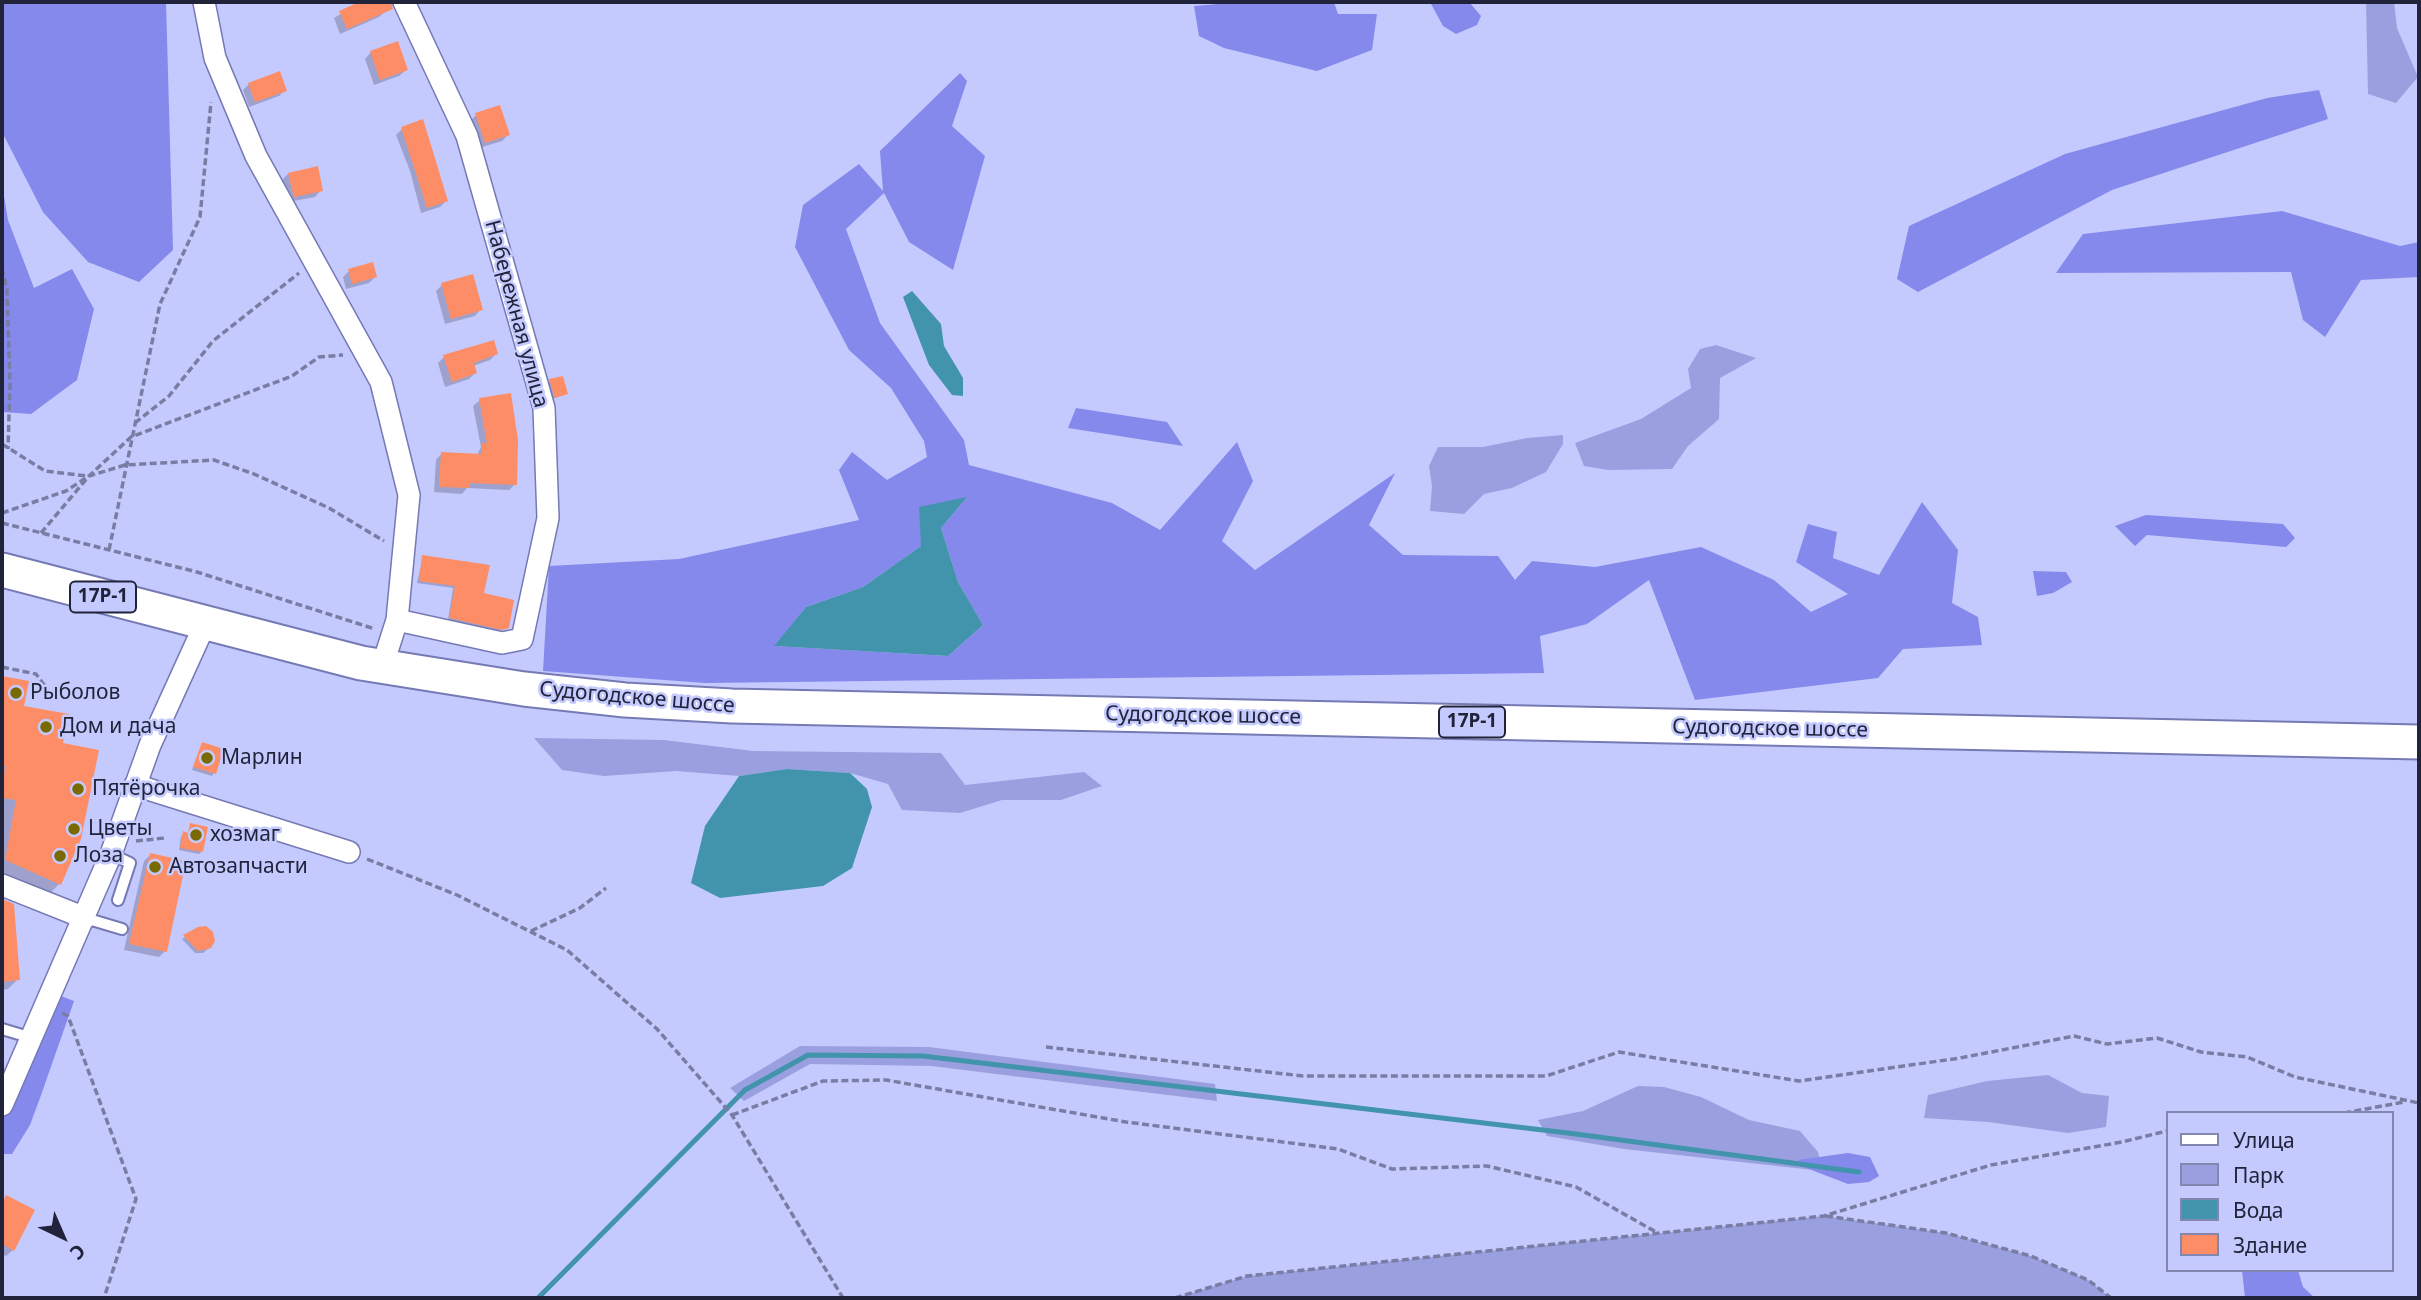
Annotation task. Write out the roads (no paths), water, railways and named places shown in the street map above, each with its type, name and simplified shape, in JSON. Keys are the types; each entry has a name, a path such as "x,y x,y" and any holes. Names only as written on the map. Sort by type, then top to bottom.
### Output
{"main road":[{"name":"Судогодское шоссе","path":"2,570 205,625 382,667 524,689 733,706 2419,742"}],"street":[{"path":"204,2 215,58 251,144 381,382 408,495 395,627 382,667"},
{"name":"Набережная улица","path":"395,627 502,643 522,639 548,518 544,408 467,136 404,2"},
{"path":"2,1105 85,918 135,785 205,625"},
{"path":"135,785 349,852"},
{"path":"2,885 85,918"}],"lane":[{"path":"111,854 130,863 118,900"},
{"path":"85,918 122,929"},
{"path":"2,1029 32,1038"}],"water":[{"path":"912,291 941,324 944,346 963,378 963,396 952,395 929,365 903,297"},
{"path":"967,497 941,528 958,582 983,625 948,656 774,646 806,607 863,587 921,546 919,507"},
{"path":"787,769 850,773 867,789 872,807 852,868 823,886 720,898 691,883 705,826 739,776"}],"waterway":[{"path":"538,1298 745,1090 808,1055 923,1056 1576,1134 1859,1172"}],"place":[{"name":"Рыболов","path":"16,693"},
{"name":"Дом и дача","path":"46,727"},
{"name":"Марлин","path":"207,758"},
{"name":"Пятёрочка","path":"78,789"},
{"name":"Цветы","path":"74,829"},
{"name":"хозмаг","path":"196,835"},
{"name":"Лоза","path":"60,856"},
{"name":"Автозапчасти","path":"155,867"}]}
